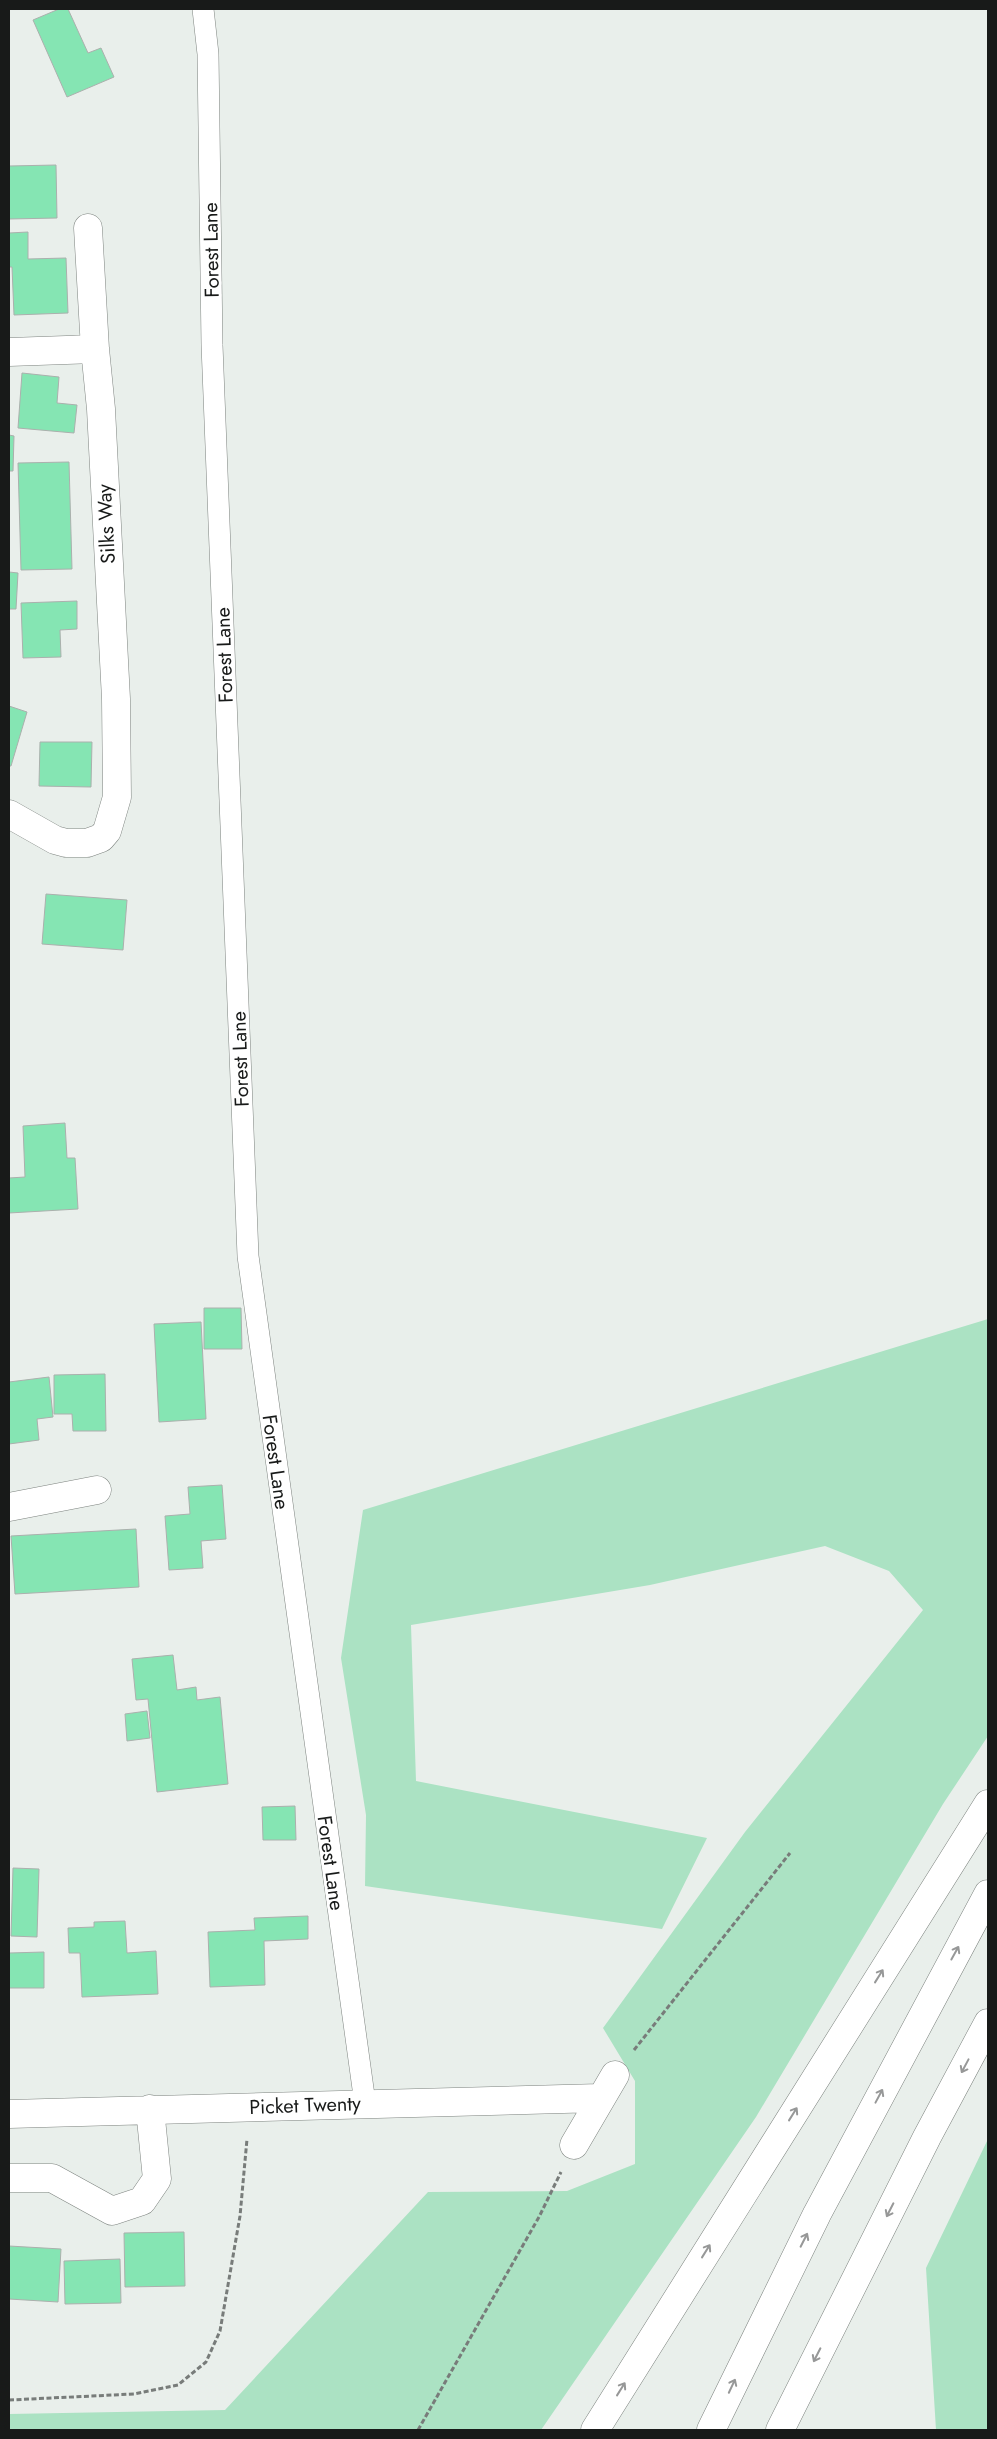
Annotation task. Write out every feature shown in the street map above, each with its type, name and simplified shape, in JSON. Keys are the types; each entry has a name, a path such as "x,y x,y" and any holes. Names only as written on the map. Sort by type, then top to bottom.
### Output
{"main road":[{"name":"Silks Way","path":"9,814 55,840 66,843 87,843 101,838 111,822 117,797 116,699 101,409 95,349 88,228"},
{"path":"9,352 95,349"},
{"path":"9,1507 97,1490"},
{"path":"594,2430 988,1804"},
{"path":"711,2430 821,2205 988,1894"},
{"path":"780,2430 927,2137 988,2023"},
{"path":"574,2145 615,2075"},
{"name":"Picket Twenty","path":"9,2114 600,2098"},
{"path":"9,2178 52,2178 112,2211 142,2201 158,2179 150,2109"}],"lane":[{"name":"Forest Lane","path":"203,9 208,54 212,345 248,1256 365,2103"}],"path":[{"path":"615,2075 790,1853"},
{"path":"9,2400 134,2394 178,2385 206,2362 220,2332 239,2226 250,2106"},
{"path":"418,2430 539,2217 574,2145"}],"green space":[{"path":"988,1319 988,1736 943,1804 756,2117 541,2430 9,2430 9,2414 225,2410 428,2192 567,2191 635,2164 635,2081 603,2028 745,1832 923,1610 889,1571 825,1546 650,1585 411,1625 416,1781 707,1838 662,1929 365,1886 366,1815 341,1658 363,1510"},
{"path":"988,2139 988,2430 936,2430 926,2268"}],"building":[{"path":"59,9 68,9 88,53 101,48 114,77 67,97 33,20"},
{"path":"56,165 57,218 9,219 9,166"},
{"path":"28,232 28,259 66,258 68,313 14,315 12,267 9,267 9,233"},
{"path":"22,373 59,377 57,403 77,405 74,433 18,428"},
{"path":"9,435 14,436 13,471 9,471"},
{"path":"69,462 72,569 21,570 18,463"},
{"path":"9,572 18,573 16,609 9,609"},
{"path":"77,601 77,629 60,630 61,657 23,658 21,603"},
{"path":"9,706 27,712 11,766 9,766"},
{"path":"40,742 92,742 91,787 39,786"},
{"path":"46,894 127,900 123,950 42,944"},
{"path":"65,1123 67,1158 75,1158 78,1209 9,1213 9,1178 25,1177 23,1126"},
{"path":"204,1308 241,1308 242,1349 204,1349"},
{"path":"201,1322 206,1419 159,1422 154,1324"},
{"path":"105,1374 106,1431 73,1431 72,1414 54,1414 54,1375"},
{"path":"49,1377 53,1417 37,1419 39,1440 9,1444 9,1382"},
{"path":"222,1485 226,1539 201,1541 203,1568 169,1570 165,1516 190,1514 188,1487"},
{"path":"136,1529 139,1587 15,1594 11,1536"},
{"path":"173,1655 177,1690 196,1687 197,1700 220,1697 228,1784 157,1792 148,1699 136,1700 132,1659"},
{"path":"147,1711 150,1738 127,1741 125,1714"},
{"path":"295,1806 296,1840 263,1840 262,1807"},
{"path":"13,1868 39,1869 37,1937 11,1936"},
{"path":"308,1916 308,1939 264,1941 265,1985 210,1987 208,1932 255,1930 254,1918"},
{"path":"125,1921 127,1953 156,1951 158,1994 82,1997 80,1953 69,1953 68,1928 94,1927 94,1922"},
{"path":"44,1952 44,1988 9,1988 9,1953"},
{"path":"184,2232 185,2286 125,2287 124,2233"},
{"path":"9,2246 61,2249 58,2302 9,2299"},
{"path":"120,2259 121,2303 65,2304 64,2261"}]}
